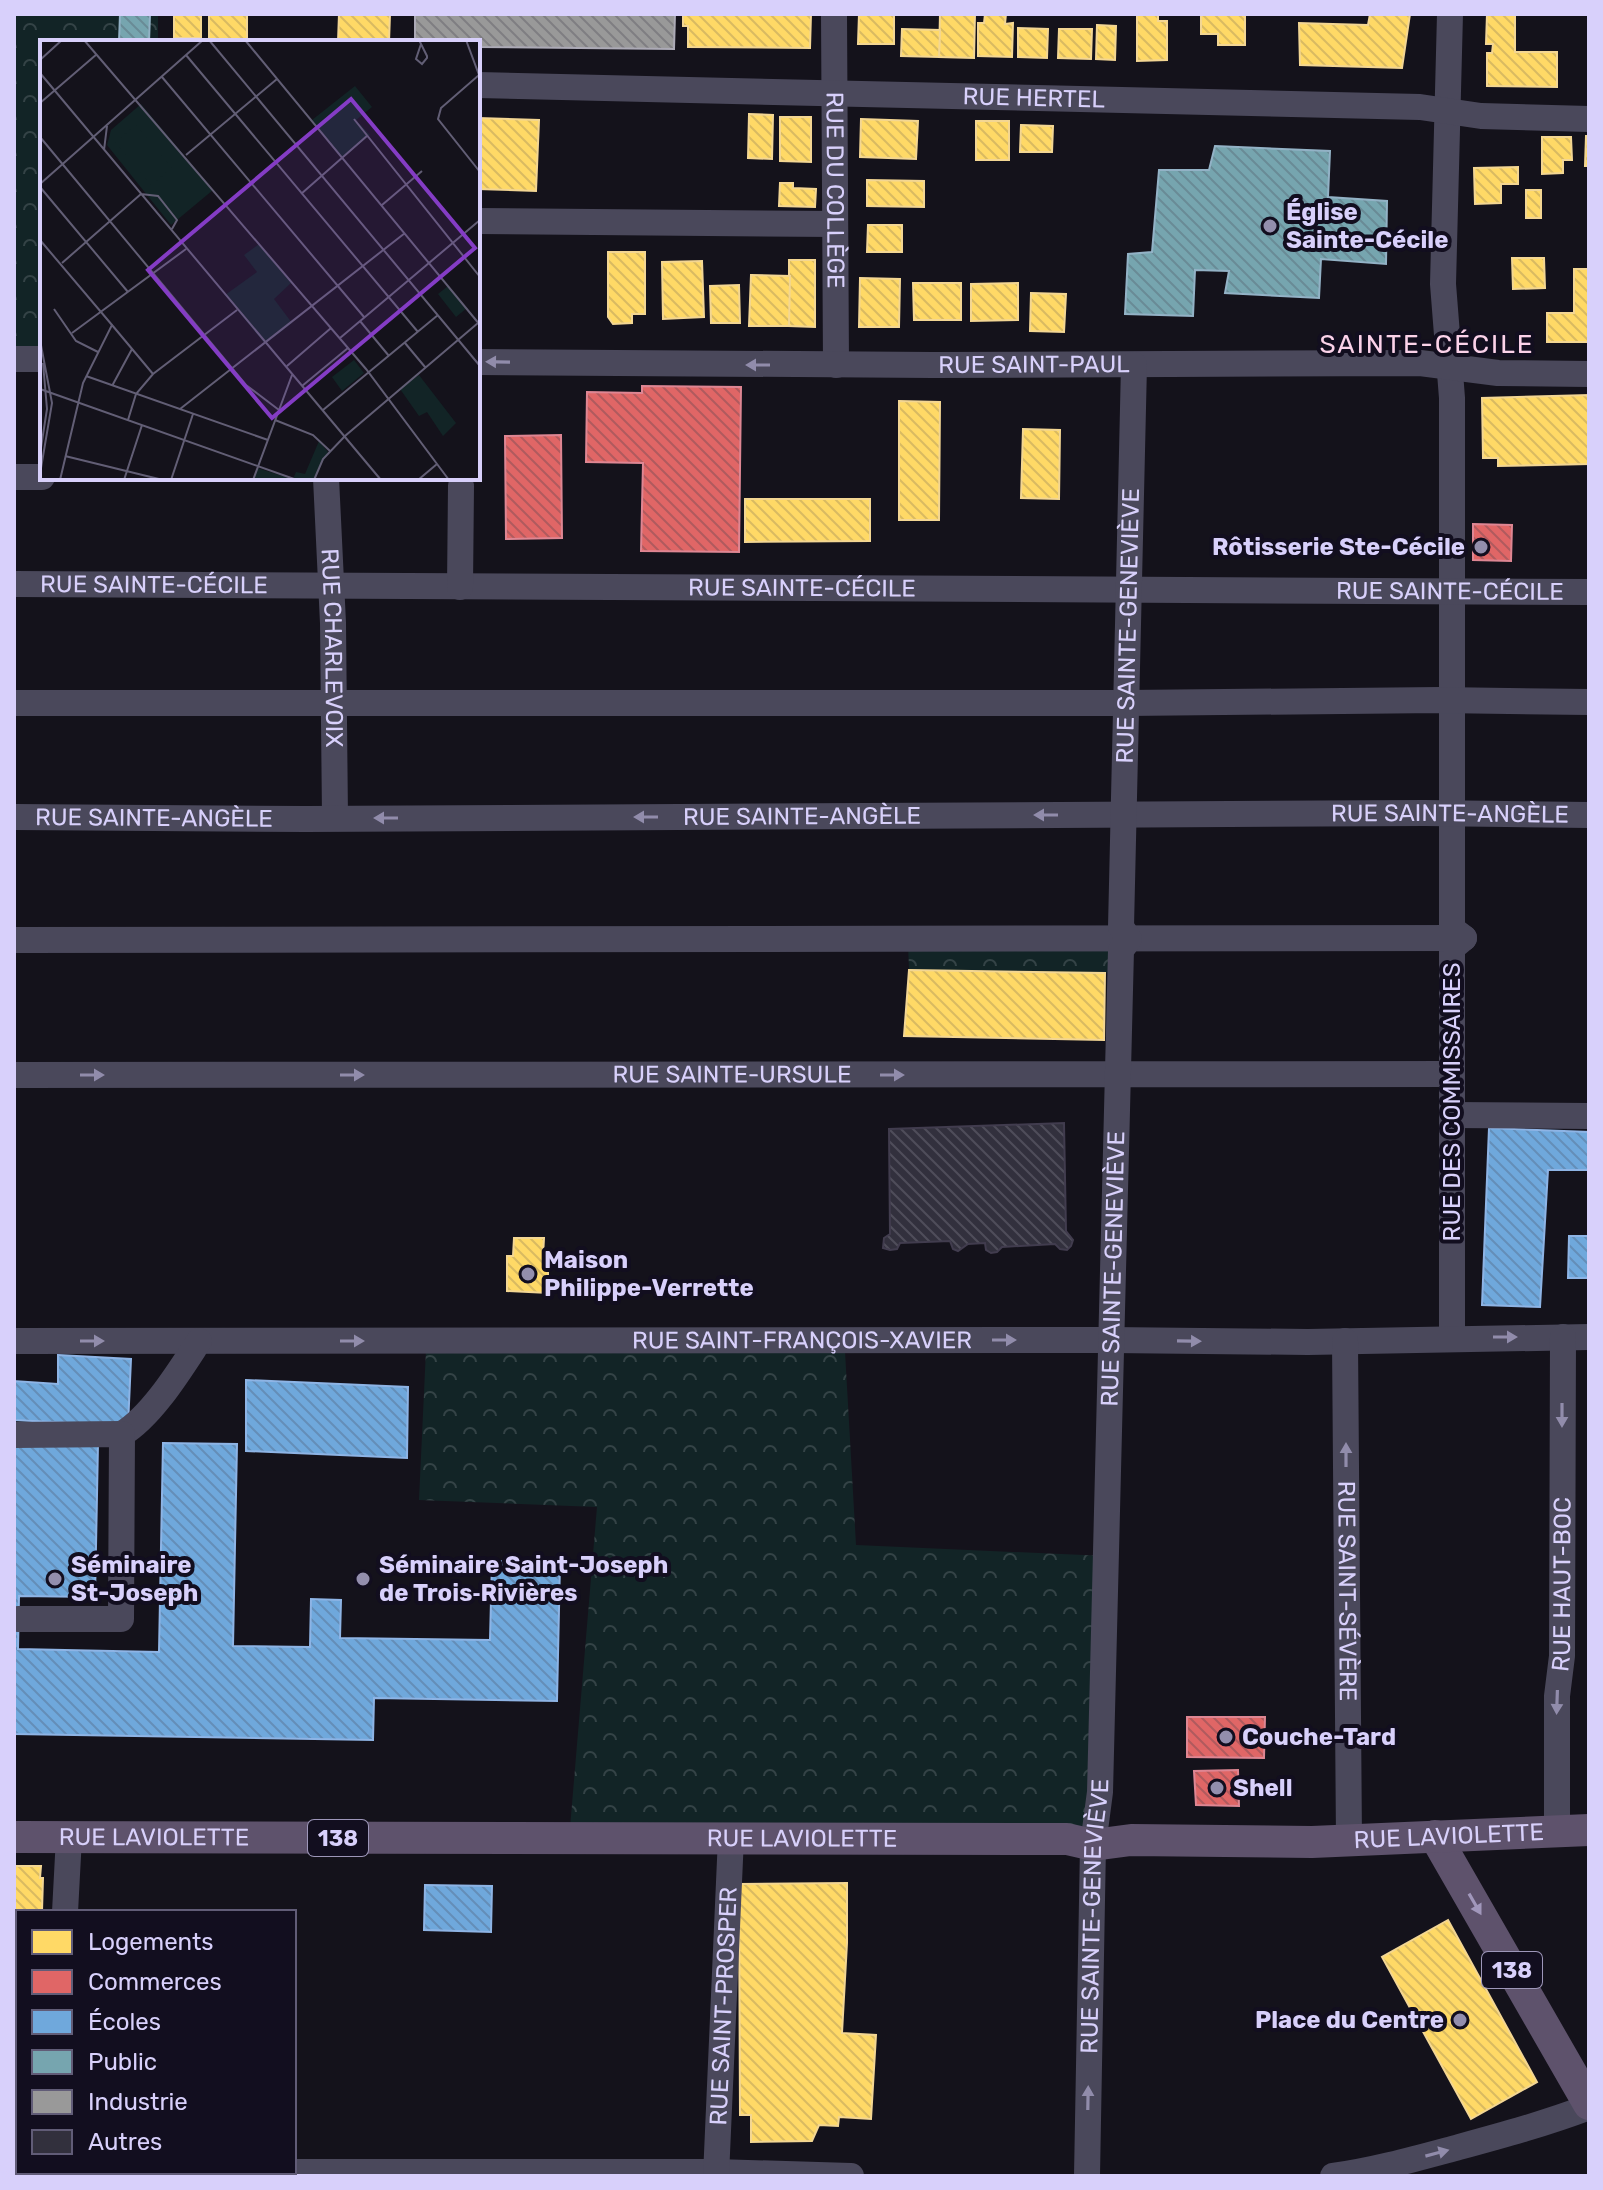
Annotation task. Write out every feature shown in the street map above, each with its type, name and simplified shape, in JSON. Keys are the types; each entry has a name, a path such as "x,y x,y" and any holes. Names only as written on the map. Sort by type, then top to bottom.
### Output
{"main road":[{"name":"RUE LAVIOLETTE","path":"14,1837 1067,1839 1093,1845 1131,1840 1312,1842 1573,1831"},
{"name":"138","path":"1435,1836 1589,2105"}],"street":[{"name":"RUE DU COLLÈGE","path":"834,14 836,365"},
{"name":"RUE DES COMMISSAIRES","path":"1450,14 1443,284 1452,398 1452,929 1464,938 1452,948 1452,1338"},
{"name":"RUE HERTEL","path":"480,85 1420,107 1481,116 1589,119"},
{"path":"480,221 835,224"},
{"path":"14,359 40,359"},
{"name":"RUE SAINT-PAUL","path":"480,362 836,365 1420,363 1498,373 1589,374"},
{"name":"RUE SAINTE-GENEVIÈVE","path":"1087,2176 1093,1845 1100,1792 1121,950 1129,939 1121,927 1134,365"},
{"path":"14,477 40,477"},
{"name":"RUE CHARLEVOIX","path":"326,480 333,623 335,818"},
{"path":"460,587 461,486"},
{"name":"RUE SAINTE-CÉCILE","path":"14,584 1589,592"},
{"path":"14,703 1589,702"},
{"name":"RUE SAINTE-ANGÈLE","path":"14,817 1589,815"},
{"path":"14,940 1464,938"},
{"name":"RUE SAINTE-URSULE","path":"14,1075 1452,1074"},
{"path":"1452,1115 1589,1116"},
{"name":"RUE HAUT-BOC","path":"1563,1337 1562,1656 1557,1696 1573,1831"},
{"name":"RUE SAINT-FRANÇOIS-XAVIER","path":"14,1341 1345,1341 1589,1337"},
{"path":"14,1435 122,1434 131,1429 169,1386 199,1341"},
{"name":"RUE SAINT-SÉVÈRE","path":"1345,1341 1349,1841"},
{"path":"18,1619 121,1619 122,1434"},
{"path":"65,1910 69,1837"},
{"name":"RUE SAINT-PROSPER","path":"716,2174 731,1837"},
{"path":"1333,2176 1416,2159 1545,2123 1589,2105"},
{"path":"296,2172 851,2176"}],"green space":[{"path":"14,14 158,14 158,40 40,40 40,360 14,360"},
{"path":"1128,941 1127,973 909,970 908,942"},
{"path":"426,1350 845,1352 856,1545 1106,1556 1093,1845 570,1828 597,1507 419,1500"}],"building: Logements":[{"path":"174,14 201,14 201,38 174,38"},
{"path":"209,14 247,14 247,39 209,39"},
{"path":"339,14 390,14 389,40 338,40"},
{"path":"683,14 811,14 810,48 688,47 688,26 683,26"},
{"path":"859,14 894,14 894,44 858,44"},
{"path":"940,14 975,14 974,58 939,57"},
{"path":"985,14 1006,14 1005,24 1013,23 1012,57 978,56 978,23 984,23"},
{"path":"1137,14 1158,14 1158,21 1167,21 1167,60 1137,61"},
{"path":"1201,14 1245,14 1245,45 1218,45 1218,34 1201,34"},
{"path":"1370,14 1410,14 1402,68 1300,65 1299,23 1368,25"},
{"path":"1487,14 1515,14 1515,52 1557,52 1557,87 1487,86 1487,53 1492,53 1493,44 1486,44"},
{"path":"1097,25 1116,26 1115,60 1096,59"},
{"path":"1018,28 1048,29 1047,58 1018,57"},
{"path":"902,29 940,30 939,57 901,56"},
{"path":"1059,29 1092,29 1091,59 1058,58"},
{"path":"749,114 773,115 772,159 748,158"},
{"path":"780,117 811,117 811,162 780,161"},
{"path":"480,118 539,120 536,191 480,189"},
{"path":"861,119 918,121 916,159 860,157"},
{"path":"976,121 1009,121 1009,160 976,160"},
{"path":"1021,125 1053,126 1052,152 1020,152"},
{"path":"1586,136 1589,136 1589,166 1585,166"},
{"path":"1542,137 1571,137 1572,160 1563,160 1563,173 1542,174"},
{"path":"1518,167 1518,184 1501,184 1501,203 1475,204 1474,168"},
{"path":"867,180 924,181 924,207 867,206"},
{"path":"780,183 793,183 793,188 816,189 815,207 779,206"},
{"path":"1526,190 1541,190 1541,218 1526,218"},
{"path":"868,225 902,225 902,252 867,252"},
{"path":"608,252 645,252 645,314 632,314 632,323 613,324 608,317"},
{"path":"1512,258 1544,258 1545,288 1513,289"},
{"path":"789,260 815,260 815,327 789,326"},
{"path":"702,261 704,317 663,319 662,262"},
{"path":"1574,269 1589,269 1589,342 1547,342 1547,313 1574,313"},
{"path":"751,275 790,276 789,326 749,326"},
{"path":"860,278 900,279 899,327 859,327"},
{"path":"913,283 961,283 961,320 914,320"},
{"path":"1018,283 1018,320 971,321 971,284"},
{"path":"739,285 740,323 711,323 710,286"},
{"path":"1031,293 1066,294 1064,332 1030,331"},
{"path":"1589,395 1589,464 1498,466 1498,458 1483,458 1482,398"},
{"path":"899,401 940,402 939,520 899,520"},
{"path":"1023,429 1060,430 1059,499 1021,498"},
{"path":"745,499 870,499 870,541 745,542"},
{"path":"909,970 1105,973 1104,1040 904,1036"},
{"name":"Maison Philippe-Verrette","path":"514,1238 544,1238 543,1256 548,1256 548,1293 507,1291 507,1256 513,1256"},
{"path":"14,1866 41,1866 42,1910 16,1910 14,1959"},
{"path":"847,1883 842,2033 876,2035 871,2119 839,2117 838,2126 819,2125 812,2141 751,2142 751,2115 740,2115 739,1884"},
{"name":"Place du Centre","path":"1448,1920 1537,2082 1471,2119 1382,1957"}],"building: Commerces":[{"path":"642,386 741,387 739,552 641,551 643,463 586,462 587,392 642,393"},
{"path":"561,435 562,538 506,539 505,436"},
{"path":"1473,524 1512,525 1511,561 1473,560"},
{"name":"Couche-Tard","path":"1187,1717 1265,1717 1264,1758 1187,1757"},
{"name":"Shell","path":"1238,1770 1239,1806 1196,1805 1194,1771"}],"building: Écoles":[{"path":"1489,1128 1589,1132 1589,1170 1548,1170 1540,1307 1482,1305"},
{"path":"1569,1236 1589,1236 1589,1278 1568,1278"},
{"path":"58,1355 131,1359 128,1426 14,1420 14,1381 58,1384"},
{"path":"246,1380 408,1387 407,1458 246,1451"},
{"name":"Séminaire St-Joseph","path":"14,1442 98,1444 95,1597 19,1596 18,1649 159,1652 163,1443 237,1444 233,1646 310,1647 311,1599 341,1600 340,1638 490,1640 492,1561 560,1563 557,1701 374,1698 373,1740 14,1734"},
{"path":"425,1885 492,1886 491,1932 424,1930"}],"building: Public":[{"path":"120,14 150,14 149,40 119,40"},
{"name":"Église Sainte-Cécile","path":"1215,146 1330,151 1328,197 1387,201 1386,264 1321,259 1319,298 1225,293 1229,271 1195,270 1193,316 1125,314 1128,254 1152,252 1159,170 1209,170"}],"building: Industrie":[{"path":"415,14 675,14 674,49 480,47 480,40 415,40"}],"building: Autres":[{"path":"1064,1123 1066,1231 1073,1240 1067,1250 1055,1244 1002,1247 991,1253 986,1250 985,1243 968,1244 958,1251 953,1249 950,1241 900,1243 897,1249 883,1248 884,1238 890,1234 889,1129"}],"place":[{"name":"Église Sainte-Cécile","path":"1270,226"},
{"name":"Rôtisserie Ste-Cécile","path":"1481,547"},
{"name":"Maison Philippe-Verrette","path":"528,1274"},
{"name":"Séminaire St-Joseph","path":"55,1579"},
{"name":"Séminaire Saint-Joseph de Trois‑Rivières","path":"363,1579"},
{"name":"Couche-Tard","path":"1226,1737"},
{"name":"Shell","path":"1217,1788"},
{"name":"Place du Centre","path":"1460,2020"}],"district":[{"name":"SAINTE-CÉCILE","path":"1427,344"}]}
